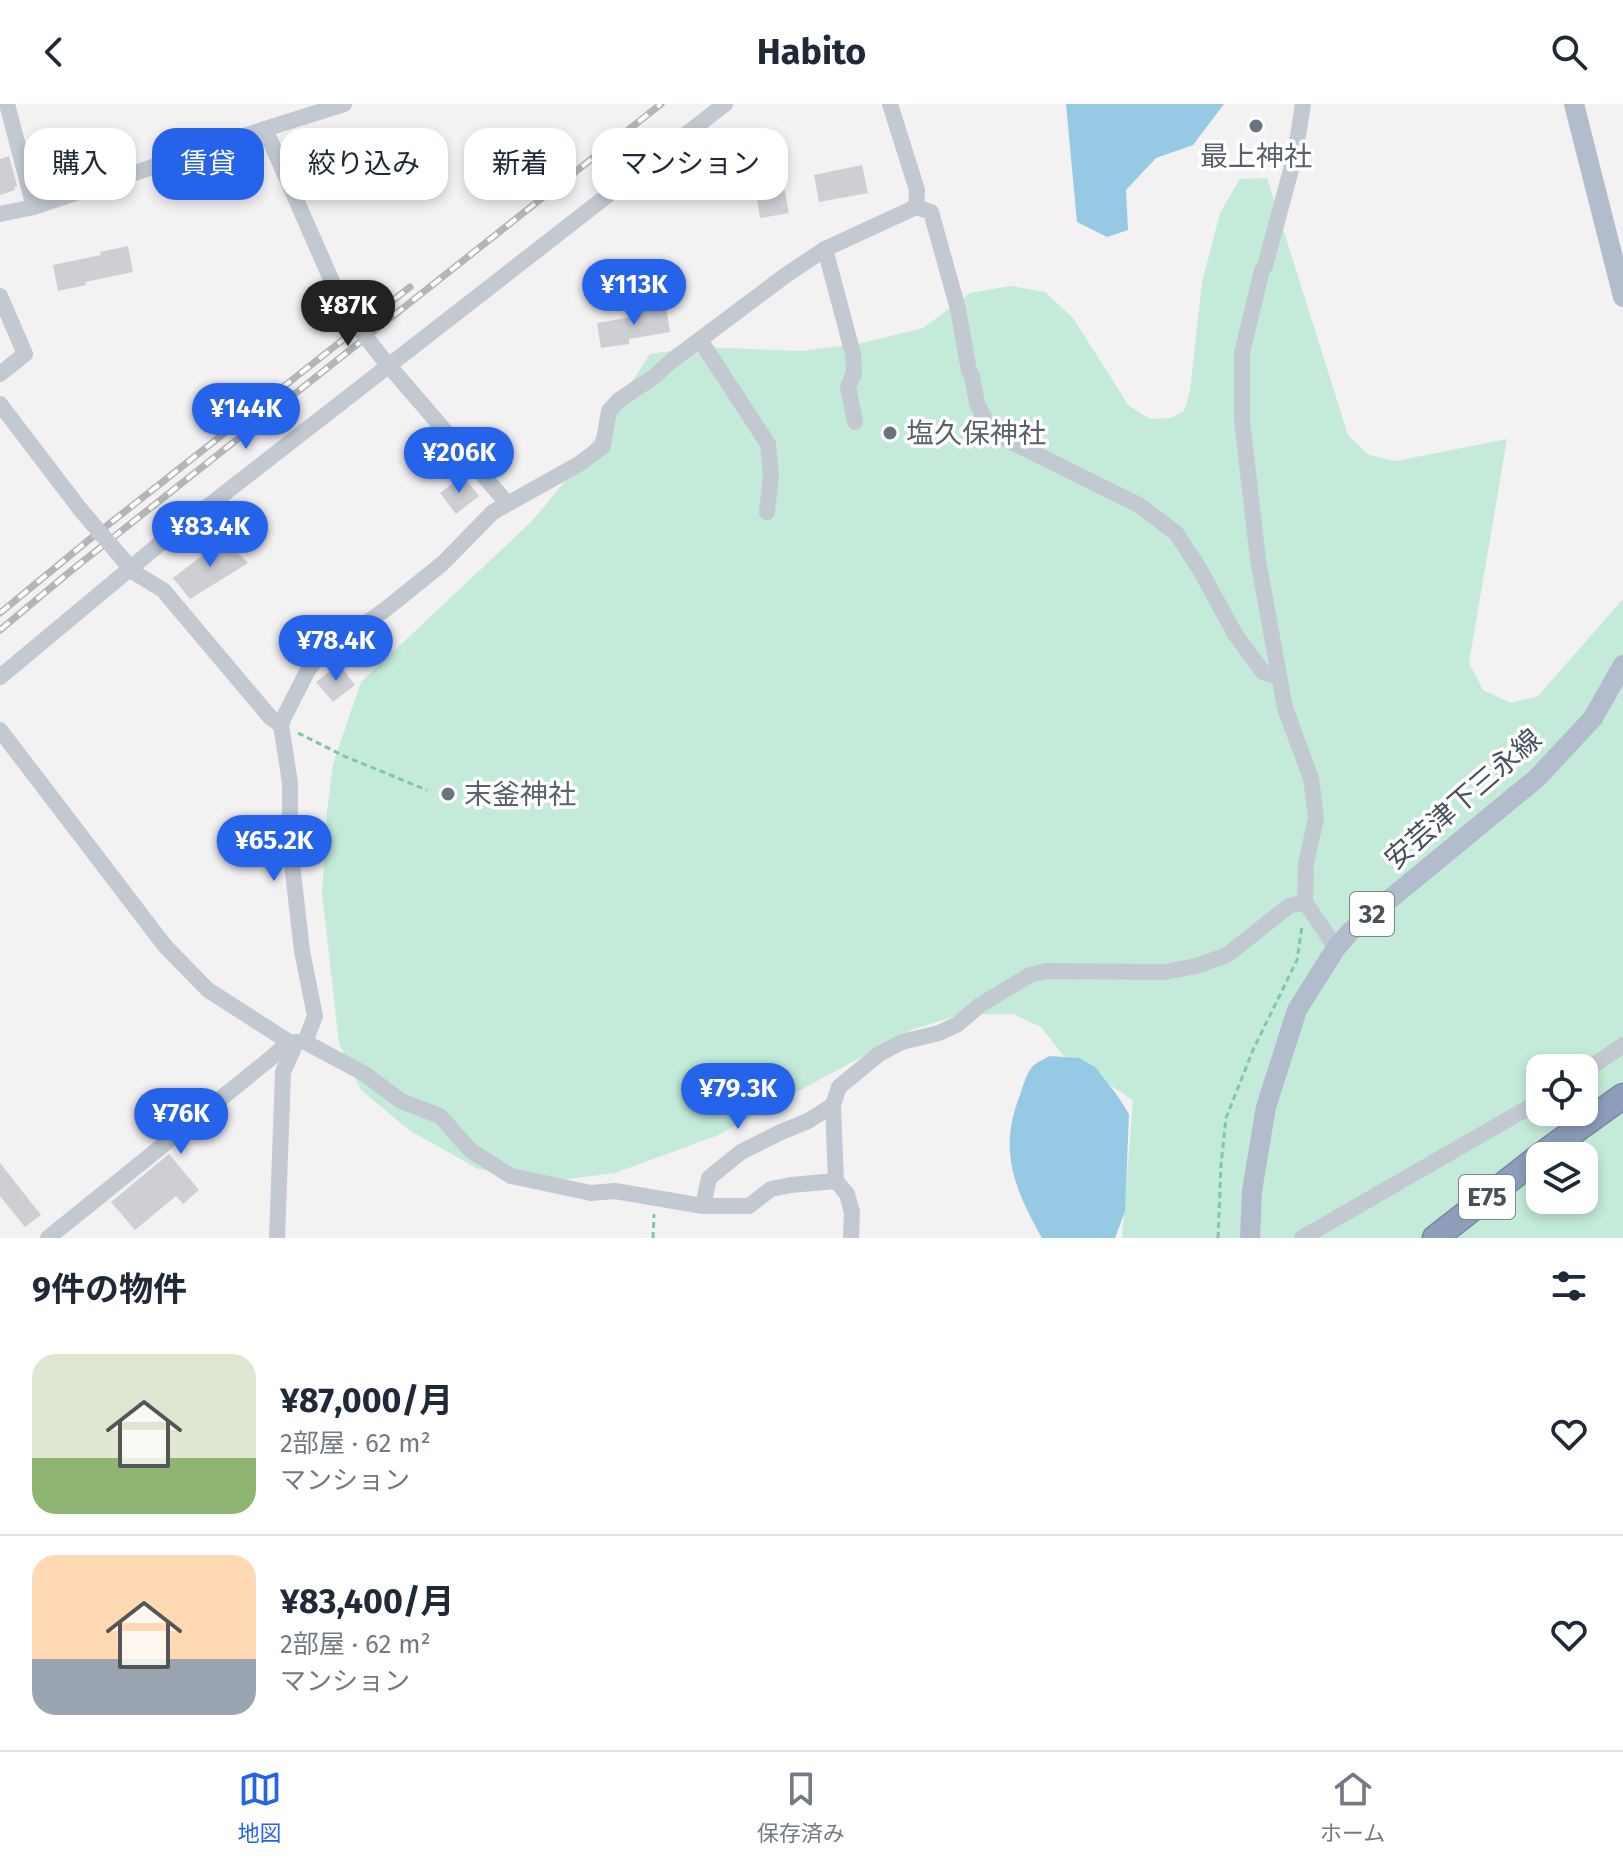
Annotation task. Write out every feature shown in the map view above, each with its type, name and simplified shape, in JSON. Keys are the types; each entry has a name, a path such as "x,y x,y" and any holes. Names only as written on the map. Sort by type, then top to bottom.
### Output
{"highway":[{"name":"E75","path":"1559,1142 1623,1096"},
{"name":"E75","path":"1435,1238 1526,1167"}],"main road":[{"path":"1574,104 1623,297"},
{"name":"安芸津下三永線","path":"1250,1238 1252,1191 1266,1107 1297,1010 1336,948 1350,932 1537,778 1593,718 1623,665"}],"street":[{"path":"7,104 34,207"},
{"path":"0,214 34,207 344,104"},
{"path":"0,677 128,567 386,363 725,104"},
{"path":"890,104 917,190 916,207"},
{"path":"1303,104 1295,155 1242,353 1242,420 1258,560 1279,677 1285,708 1311,778 1316,818 1306,864 1305,902 1336,948"},
{"path":"265,129 345,311 507,503"},
{"path":"277,1238 283,1072 297,1042 315,1016 302,951 290,846 290,783 281,725 308,670 318,657 386,609 443,563 493,512 579,464 603,446 609,411 619,400 825,249 916,207 931,212 958,309 977,403 985,420 1007,440 1139,505 1176,533 1235,634 1263,672 1279,677"},
{"path":"825,249 853,354 854,373 848,387 855,422"},
{"path":"0,296 25,354 0,374"},
{"path":"700,340 768,444 771,475 767,512"},
{"path":"0,404 128,567 163,590 270,717 281,725"},
{"path":"0,730 165,946 208,990 297,1042 365,1074 401,1101 440,1116 470,1150 511,1176 591,1193 615,1191 703,1206 749,1206 771,1189 836,1181"},
{"path":"851,1238 852,1212 847,1194 836,1181 833,1105 839,1087 879,1054 902,1042 939,1033 958,1024 980,1005 1030,975 1046,971 1164,972 1196,966 1227,955 1289,906 1305,902"},
{"path":"48,1238 271,1058 297,1042"},
{"path":"1598,1062 1623,1045"},
{"path":"703,1206 709,1178 741,1152 808,1121 833,1105"},
{"path":"1302,1238 1526,1109"}],"path":[{"path":"281,725 346,757 427,790"},
{"path":"1218,1238 1226,1118 1253,1050 1297,960 1305,902"},
{"path":"653,1238 655,1197"}],"green space":[{"path":"1267,178 1348,435 1369,455 1396,461 1507,439 1469,663 1483,690 1511,703 1538,696 1623,599 1623,1238 1122,1238 1133,1100 1062,1054 1041,1027 1013,1014 959,1015 911,1030 716,1136 615,1173 553,1181 478,1169 409,1130 361,1090 339,1043 322,893 333,764 361,682 532,521 572,473 650,354 701,347 802,351 862,343 923,328 970,293 1011,286 1045,292 1073,318 1129,406 1150,419 1170,418 1184,411 1190,391 1202,282 1220,213 1240,179"}],"water":[{"path":"1066,104 1224,104 1193,145 1156,158 1126,190 1128,230 1107,237 1077,222"},
{"path":"1049,1056 1079,1058 1095,1067 1129,1114 1125,1211 1115,1238 1042,1238 1017,1185 1010,1151 1013,1115 1029,1072"}],"building":[{"path":"9,156 17,186 15,190 0,195 0,159"},
{"path":"862,165 868,193 819,202 814,175"},
{"path":"757,200 786,200 789,213 760,218"},
{"path":"128,246 133,272 58,291 53,265"},
{"path":"666,306 670,332 629,339 629,344 601,348 597,323 639,316 638,311"},
{"path":"463,476 479,496 456,514 440,493"},
{"path":"224,539 248,563 190,599 173,578"},
{"path":"339,664 355,685 333,702 316,682"},
{"path":"169,1154 199,1190 183,1204 176,1196 135,1230 111,1202"},
{"path":"0,1163 41,1215 25,1227 0,1196"}],"railway":[{"path":"0,630 661,104"},
{"path":"0,613 410,287"}],"place":[{"name":"最上神社","path":"1256,126"},
{"name":"塩久保神社","path":"890,433"},
{"name":"末釜神社","path":"448,794"}]}
